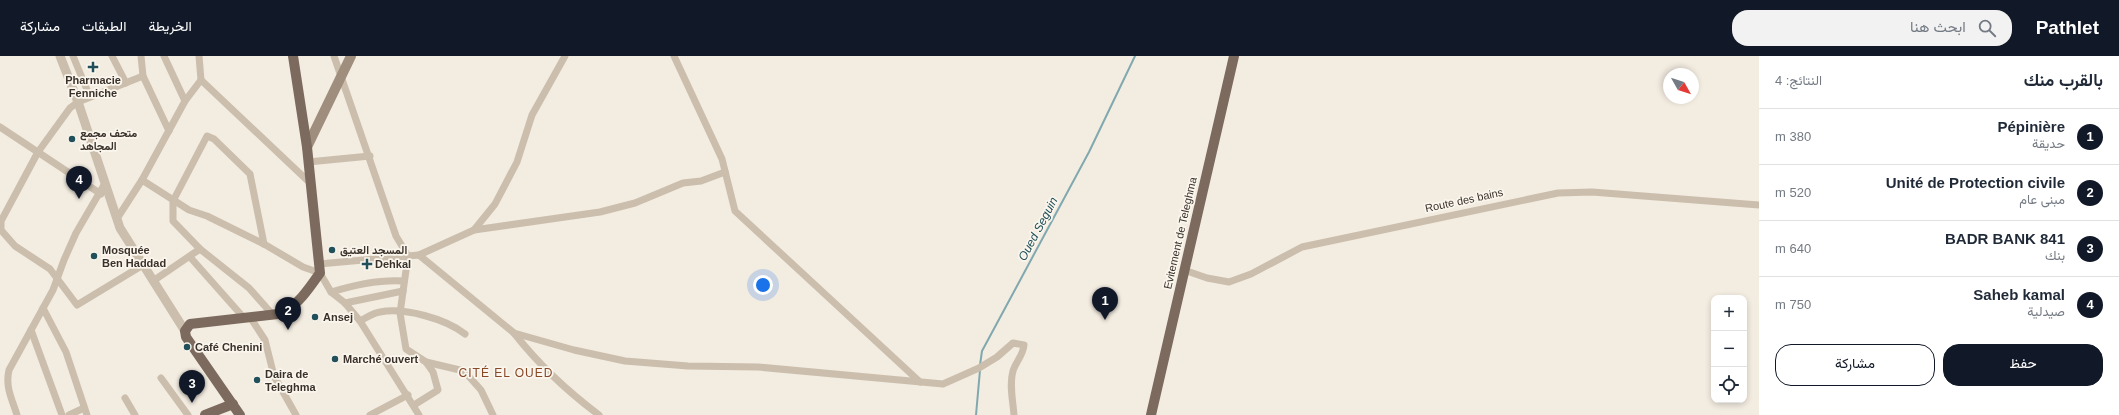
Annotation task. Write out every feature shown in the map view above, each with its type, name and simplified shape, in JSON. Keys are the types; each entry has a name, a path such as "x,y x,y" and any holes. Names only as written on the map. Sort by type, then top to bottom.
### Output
{"main road":[{"path":"240,415 186,336 185,331 190,324 273,315 289,310 298,302 319,268 309,182 307,147 293,56"},
{"path":"307,147 351,56"},
{"name":"Evitement de Teleghma","path":"1151,415 1234,56"},
{"path":"205,415 233,404"}],"street":[{"path":"60,56 78,102 104,185 118,218 120,228 185,331"},
{"path":"73,56 90,97"},
{"path":"112,56 126,83"},
{"path":"141,56 143,76 169,131"},
{"path":"164,56 185,101"},
{"path":"199,56 201,80 309,182"},
{"path":"334,56 370,156 396,236 408,256 400,312 406,349 426,362 464,371 481,390 494,415"},
{"path":"474,230 495,204 517,162 532,115 565,56"},
{"path":"674,56 722,159 735,211 920,382"},
{"path":"143,76 78,102 70,108 38,152 1,221 1,230 15,246 50,269 77,304 143,264"},
{"path":"118,218 142,180 185,101 201,80"},
{"path":"0,127 100,194"},
{"path":"264,244 250,174 214,140 207,136 173,200 173,222 200,249 249,288 273,315"},
{"path":"308,162 370,156"},
{"path":"142,180 189,210 208,216 264,244 303,267 319,268 420,255 474,230 600,212 635,203 683,183 701,181 725,172"},
{"path":"17,415 7,388 6,380 9,370 58,280 64,260 76,233 104,185"},
{"name":"Route des bains","path":"1184,270 1207,278 1229,282 1251,274 1302,247 1558,193 1592,192 1759,205"},
{"path":"153,281 200,249"},
{"path":"420,255 514,333 539,363 570,393 599,415"},
{"path":"190,257 247,317 264,340 274,376 296,415"},
{"path":"319,268 331,292 344,303 360,321 408,395 419,415"},
{"path":"331,292 350,286 371,282 404,281"},
{"path":"344,303 403,291"},
{"path":"43,308 66,352 86,412 68,415"},
{"path":"360,321 380,312 400,312 436,319 465,334"},
{"path":"31,330 62,415"},
{"path":"514,333 574,350 625,360 688,366 758,366 943,384 963,376 997,357 1013,343 1024,345 1023,353 1013,370 1011,388 1014,415"},
{"path":"414,405 438,390 433,372 426,362"},
{"path":"161,378 188,415"},
{"path":"370,415 408,395"},
{"path":"126,398 135,415"}],"waterway":[{"name":"Oued Seguin","path":"980,365 982,351 1089,152 1135,56"},
{"name":"Oued Seguin","path":"976,415 980,370"}],"place":[{"name":"Pharmacie Fenniche","path":"93,67"},
{"name":"متحف مجمع المجاهد","path":"72,139"},
{"name":"Saheb kamal","path":"79,199"},
{"name":"المسجد العتيق","path":"332,250"},
{"name":"Mosquée Ben Haddad","path":"94,256"},
{"name":"Dehkal","path":"367,264"},
{"name":"Ansej","path":"315,317"},
{"name":"Pépinière","path":"1105,320"},
{"name":"Unité de Protection civile","path":"288,330"},
{"name":"Café Chenini","path":"187,347"},
{"name":"Marché ouvert","path":"335,359"},
{"name":"Daira de Teleghma","path":"257,380"},
{"name":"BADR BANK 841","path":"192,403"}],"district":[{"name":"CITÉ EL OUED","path":"506,373"}]}
